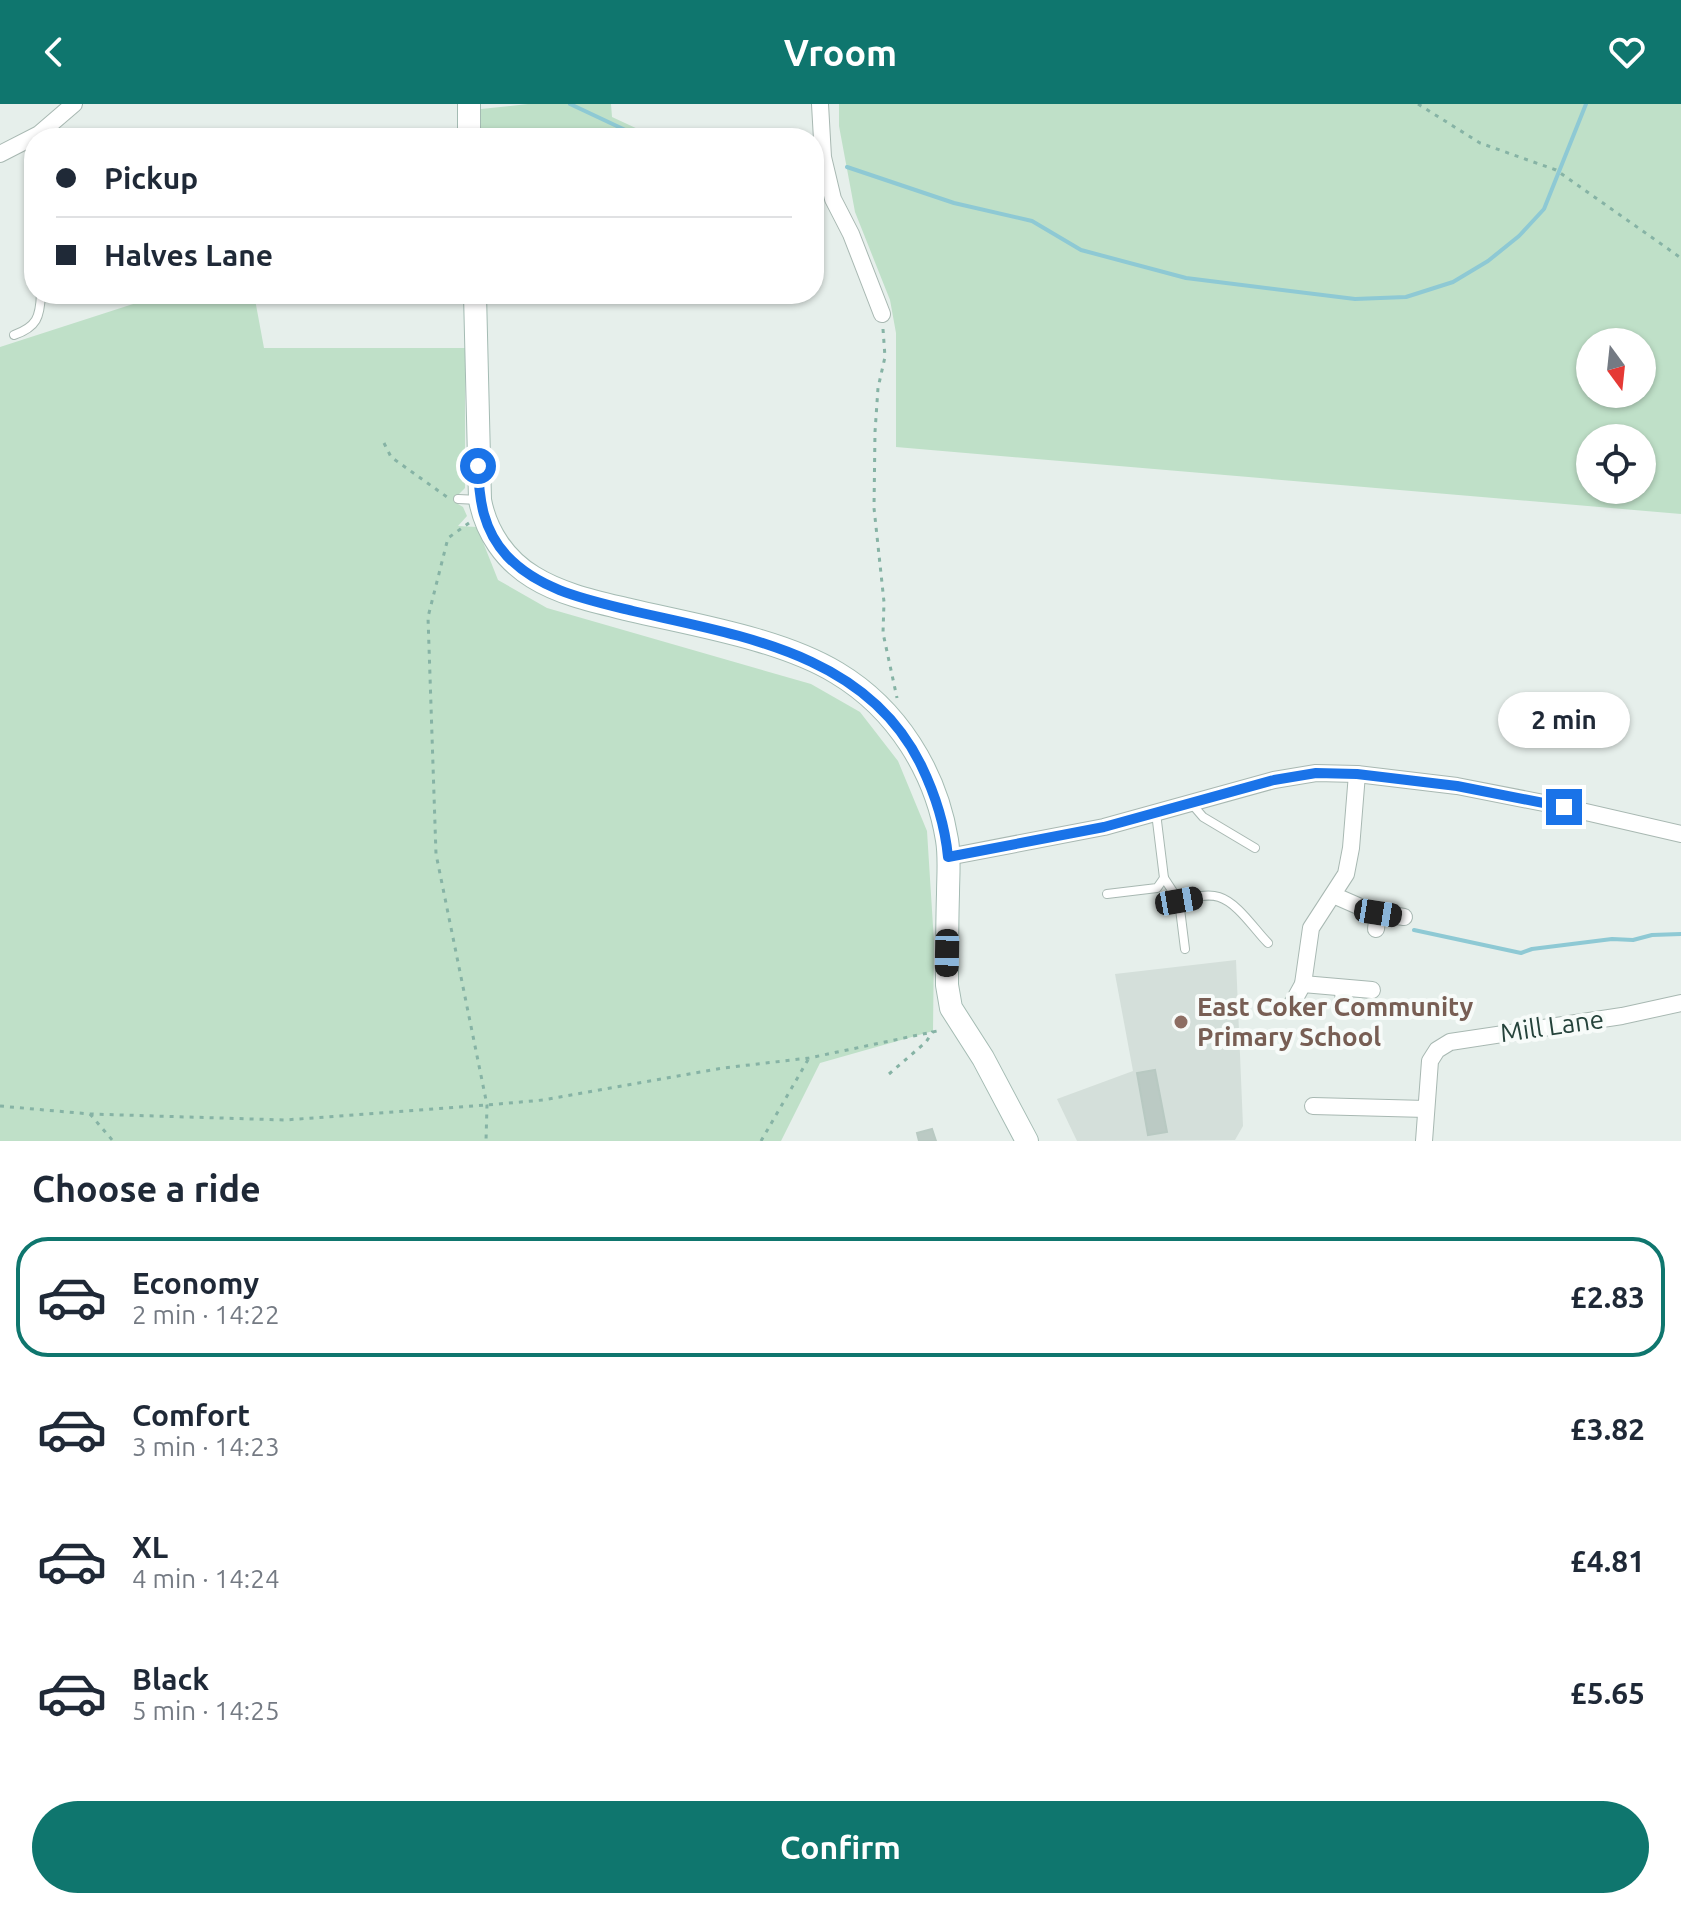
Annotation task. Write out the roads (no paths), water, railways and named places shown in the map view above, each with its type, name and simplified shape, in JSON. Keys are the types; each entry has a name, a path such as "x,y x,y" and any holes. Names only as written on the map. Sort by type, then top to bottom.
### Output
{"street":[{"path":"47,128 74,104"},
{"path":"469,104 469,128"},
{"path":"820,104 821,128"},
{"path":"0,154 24,144"},
{"path":"824,161 833,199 851,234 882,314"},
{"path":"475,304 473,505 507,556 532,576 570,595 708,628 806,659 836,672 879,704 898,726 929,781 947,840 947,985 951,1008 983,1058 1027,1141"},
{"path":"948,857 1104,827 1274,780 1316,773 1357,774 1457,786 1681,834"},
{"path":"1292,1004 1303,984 1311,928 1346,874 1357,774"},
{"path":"1333,895 1377,921 1404,917"},
{"path":"1303,984 1372,990"},
{"path":"1343,989 1344,1007"},
{"name":"Mill Lane","path":"1424,1141 1430,1061 1437,1050 1450,1042 1622,1016 1681,1003"},
{"path":"1312,1105 1426,1109"}],"lane":[{"path":"14,335 33,326 38,319 40,304"},
{"path":"1191,803 1203,817 1255,848"},
{"path":"1156,813 1164,878 1179,901 1185,949"},
{"path":"1107,894 1157,888 1164,878"},
{"path":"1179,901 1204,896 1219,897 1268,943"}],"waterway":[{"path":"570,104 621,128"},
{"path":"847,167 954,203 1032,221 1081,250 1186,278 1355,299 1406,297 1453,282 1488,261 1519,236 1544,209 1586,104"},
{"path":"1414,930 1521,953 1612,939 1633,940 1652,935 1681,934"}],"place":[{"name":"East Coker Community Primary School","path":"1181,1022"}]}
